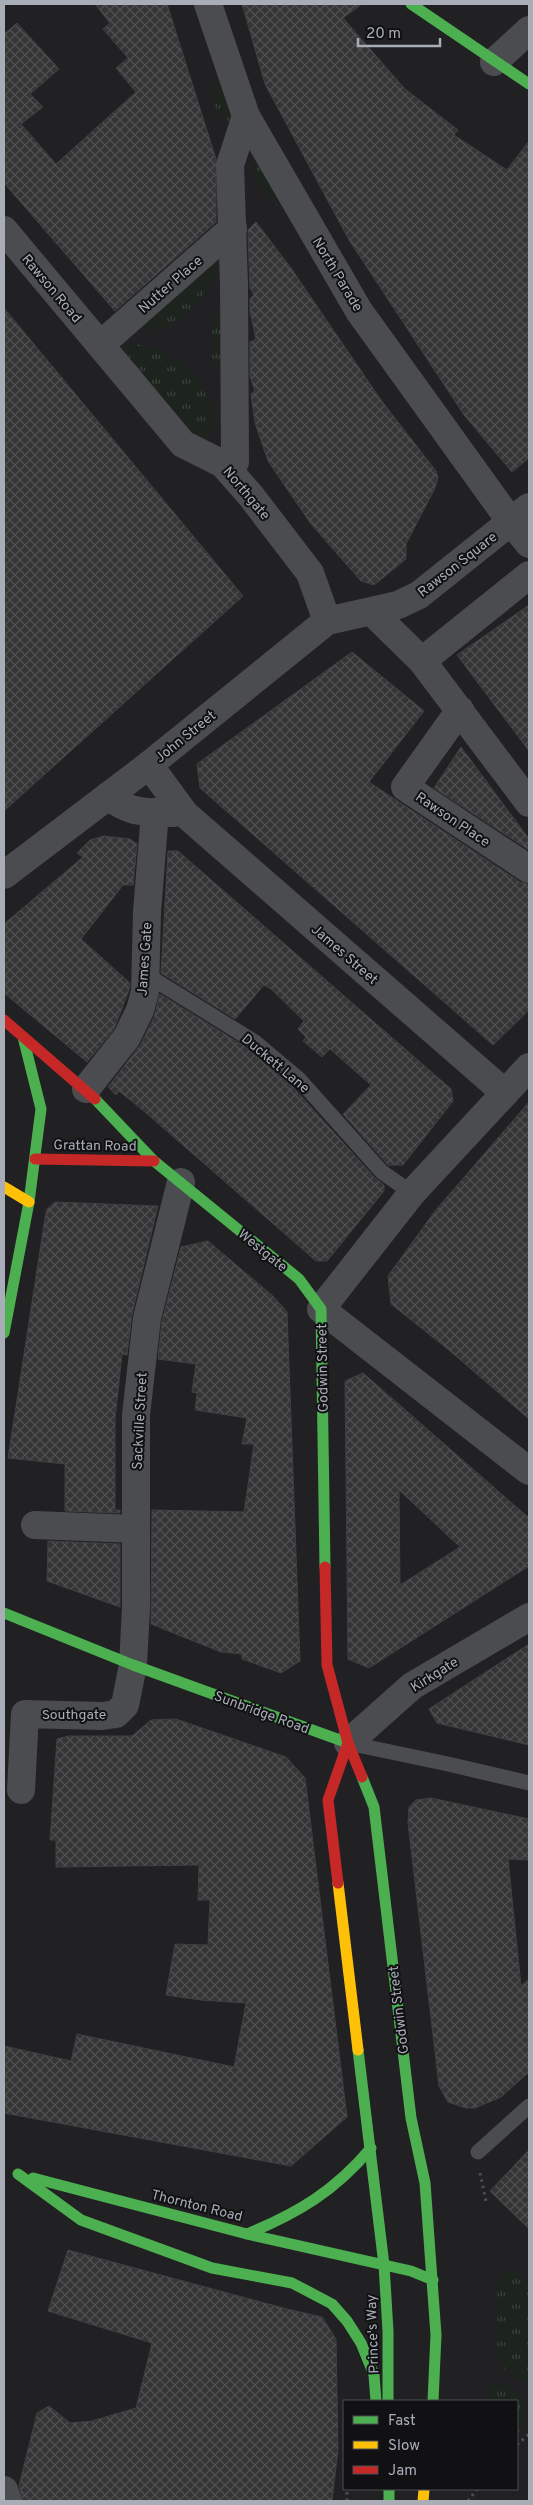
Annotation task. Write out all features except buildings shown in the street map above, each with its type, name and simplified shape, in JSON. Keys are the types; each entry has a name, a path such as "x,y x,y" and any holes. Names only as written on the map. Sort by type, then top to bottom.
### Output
{"main road":[{"path":"411,4 529,84"},
{"name":"Westgate","path":"4,1020 86,1089 154,1161 299,1279 321,1310"},
{"path":"4,1333 29,1202 41,1109 23,1037"},
{"name":"Grattan Road","path":"35,1160 154,1161"},
{"path":"4,1187 29,1202"},
{"name":"Godwin Street","path":"321,1310 327,1665 348,1743 374,1807 411,2118 425,2183 433,2280"},
{"name":"Sunbridge Road","path":"4,1613 133,1665 348,1743"},
{"path":"348,1743 328,1800 384,2265"},
{"path":"247,2234 285,2218 332,2191 357,2167 371,2148"},
{"name":"Thornton Road","path":"4,2171 247,2234 411,2271 433,2280"},
{"path":"18,2174 81,2220 212,2268 292,2283 332,2304 347,2321 361,2343 374,2375 376,2400"},
{"name":"Prince's Way","path":"384,2265 388,2331 388,2400"},
{"path":"433,2280 436,2335 433,2400"}],"street":[{"name":"North Parade","path":"208,4 246,116 359,310 520,514"},
{"path":"494,62 529,30"},
{"name":"Northgate","path":"234,462 233,228 230,165 246,116"},
{"name":"Nutter Place","path":"103,342 233,228"},
{"name":"Rawson Road","path":"4,230 103,342"},
{"name":"Northgate","path":"103,342 183,444 223,464 250,496 310,573 327,621"},
{"name":"Rawson Square","path":"372,612 398,606 419,595 520,514 529,544"},
{"path":"422,661 529,575"},
{"path":"372,612 422,661 529,803"},
{"name":"John Street","path":"4,875 149,765 327,621 372,612"},
{"name":"Rawson Place","path":"460,710 405,787 529,869"},
{"name":"James Street","path":"149,765 184,814 505,1093"},
{"path":"108,796 122,807 136,811 184,814"},
{"name":"James Gate","path":"86,1089 127,1037 140,1010 145,992 155,812"},
{"name":"Godwin Street","path":"321,1310 412,1193 529,1067"},
{"name":"Sackville Street","path":"133,1665 136,1415 146,1318 181,1182"},
{"name":"Westgate","path":"321,1310 529,1471"},
{"path":"35,1525 136,1529"},
{"name":"Kirkgate","path":"348,1743 412,1686 529,1617"},
{"name":"Southgate","path":"21,1790 25,1714 102,1716 116,1714 125,1705 133,1665"},
{"path":"4,2490 8,2501"}],"lane":[{"name":"Duckett Lane","path":"145,974 255,1042 299,1079 382,1172 412,1193"},
{"name":"Sunbridge Road","path":"348,1743 529,1783"},
{"path":"478,2152 529,2106"}],"path":[{"path":"478,2152 481,2181 486,2202"},
{"path":"518,2444 529,2434"},
{"path":"468,2501 476,2490"}],"shaded area":[{"path":"4,4 529,4 529,2501 4,2501"}],"green space":[{"path":"209,83 222,88 238,117 233,125 217,112"},
{"path":"258,160 278,197 277,205 255,182 253,163"},
{"path":"218,254 218,266 213,279 193,307 180,318 166,326 153,330 141,327 140,322"},
{"path":"222,303 221,370 211,354 210,337"},
{"path":"131,343 144,346 169,357 192,374 201,384 208,396 213,413 208,440 191,430 120,350"},
{"path":"507,2271 514,2273 529,2286 529,2383 518,2378 500,2364 495,2347 494,2335 500,2275"},
{"path":"496,2383 501,2384 512,2389 521,2398 526,2408 526,2417 518,2434 518,2400 487,2400 489,2390"}],"traffic: fast":[{"path":"411,4 529,84"},
{"path":"4,1333 29,1202 41,1109 23,1037"},
{"path":"95,1099 154,1161 299,1279 321,1309 325,1567"},
{"path":"4,1613 133,1665 348,1743"},
{"path":"362,1777 374,1807 411,2118 425,2183 436,2335 433,2400"},
{"path":"358,2050 384,2265 388,2331 388,2400"},
{"path":"247,2234 283,2218 315,2199 344,2177 371,2148"},
{"path":"18,2174 81,2220 212,2268 292,2283 332,2304 347,2321 361,2343 374,2375 376,2400"},
{"path":"33,2178 247,2234 411,2271 433,2280"},
{"path":"389,2490 389,2501"}],"traffic: slow":[{"path":"4,1187 29,1202"},
{"path":"338,1883 358,2050"},
{"path":"423,2501 424,2490"}],"traffic: jam":[{"path":"4,1020 95,1099"},
{"path":"35,1159 154,1161"},
{"path":"325,1567 327,1665 348,1743 362,1777"},
{"path":"338,1883 328,1800 348,1743"}]}
